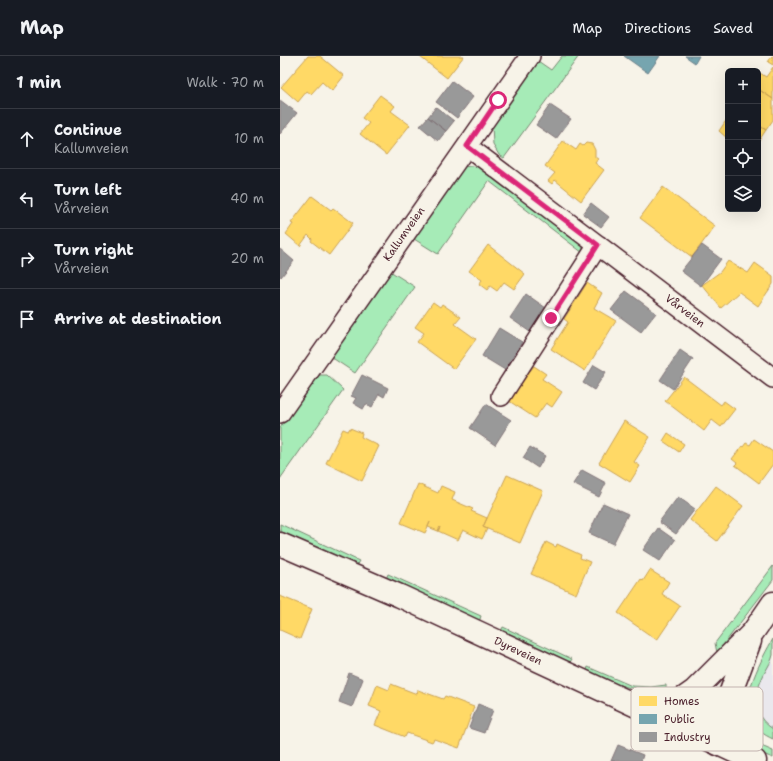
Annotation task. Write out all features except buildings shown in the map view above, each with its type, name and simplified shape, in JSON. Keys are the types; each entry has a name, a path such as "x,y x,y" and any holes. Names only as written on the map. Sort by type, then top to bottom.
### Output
{"main road":[{"name":"Dyreveien","path":"280,544 400,596 631,704"},
{"path":"698,687 753,632 773,603"},
{"path":"733,687 753,632"},
{"name":"Dyreveien","path":"733,751 755,761"}],"street":[{"name":"Kallumveien","path":"280,413 530,56"},
{"name":"Vårveien","path":"467,146 773,378"},
{"path":"501,396 598,245"}],"shaded area":[{"path":"773,639 773,739 763,732 763,687 752,687 757,669"}],"green space":[{"path":"562,56 579,56 504,158 499,155 493,145 492,124 538,61 551,70"},
{"path":"462,167 481,167 583,246 583,253 489,181 438,254 414,239"},
{"path":"390,271 415,287 355,373 331,357"},
{"path":"317,375 327,375 343,390 280,479 280,428"},
{"path":"280,524 359,561 356,566 280,531"},
{"path":"773,566 773,580 717,653 715,643"},
{"path":"388,574 481,616 479,622 386,579"},
{"path":"503,627 572,659 569,664 501,631"},
{"path":"773,639 773,655 770,664 758,687 751,687 758,667"},
{"path":"588,667 632,686 651,687 631,688 586,672"},
{"path":"666,685 666,687 651,687"},
{"path":"763,720 773,729 773,739 763,733"},
{"path":"763,747 773,751 773,758 758,751 763,751"}],"route":[{"path":"498,100 467,146 598,245 551,318"}]}
